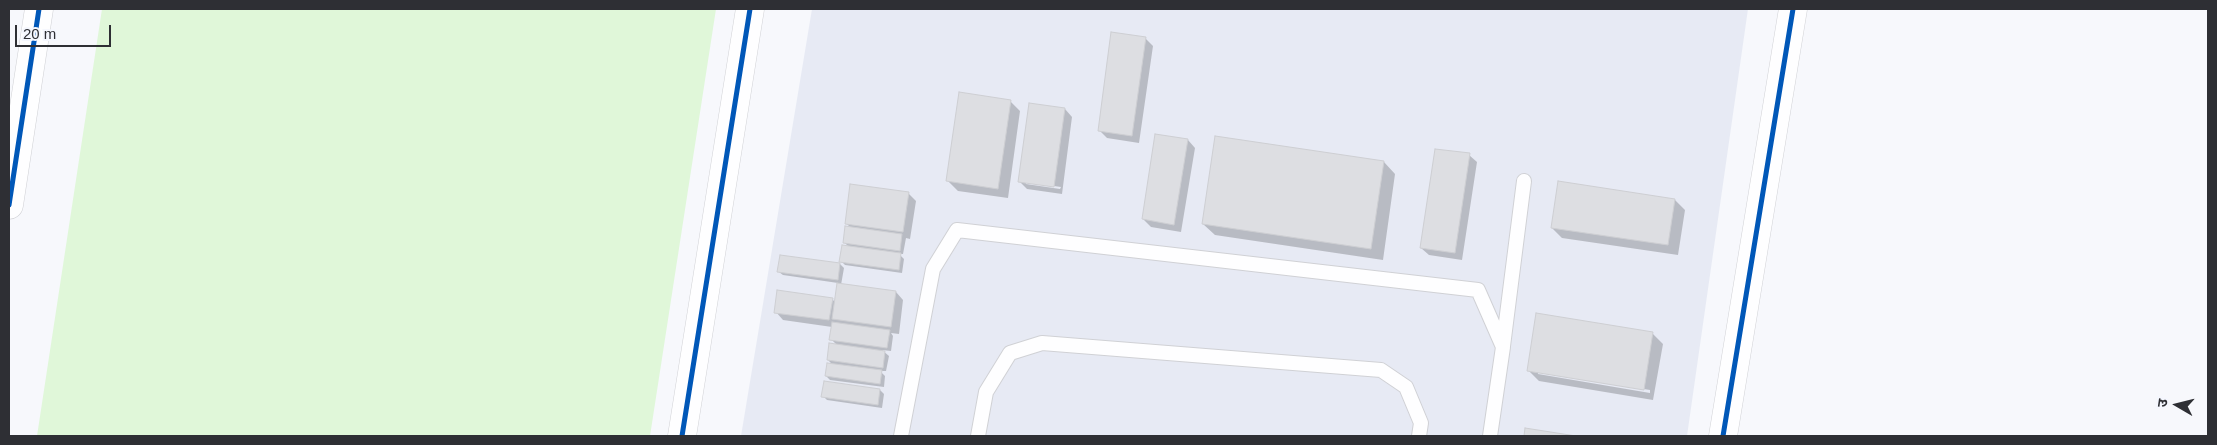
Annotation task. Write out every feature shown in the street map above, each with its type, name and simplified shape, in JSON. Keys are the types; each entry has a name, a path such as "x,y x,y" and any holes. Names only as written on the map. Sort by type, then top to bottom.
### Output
{"street":[{"path":"9,205 40,9"},
{"path":"682,436 750,9"},
{"path":"1723,436 1792,9"}],"lane":[{"path":"1490,436 1524,181"},
{"path":"901,436 934,269 957,230 1478,290 1503,347"},
{"path":"978,436 986,392 1010,354 1042,343 1381,370 1406,387 1422,423 1419,436"}],"shaded area":[{"path":"812,9 1748,9 1687,436 741,436"}],"green space":[{"path":"102,9 716,9 650,436 37,436"}],"building":[{"path":"1111,32 1146,37 1132,136 1098,131"},
{"path":"959,92 1011,100 998,189 946,181"},
{"path":"1029,103 1065,108 1054,187 1018,182"},
{"path":"1155,134 1188,139 1174,225 1142,219"},
{"path":"1215,136 1384,161 1371,249 1202,224"},
{"path":"1435,149 1470,153 1455,253 1420,248"},
{"path":"1558,181 1675,199 1668,245 1551,228"},
{"path":"850,184 909,192 903,232 845,224"},
{"path":"845,226 902,234 900,251 843,243"},
{"path":"842,245 901,253 899,270 839,262"},
{"path":"780,255 840,263 838,280 777,272"},
{"path":"837,283 896,291 891,327 832,319"},
{"path":"777,290 833,298 829,320 774,313"},
{"path":"1536,313 1653,332 1644,390 1527,371"},
{"path":"832,322 890,330 887,348 829,340"},
{"path":"829,343 885,351 883,368 827,360"},
{"path":"827,363 882,370 880,384 825,376"},
{"path":"824,381 880,389 878,405 821,397"},
{"path":"1525,428 1576,436 1524,436"}],"cycle path":[{"path":"9,205 39,9"},
{"path":"682,436 750,9"},
{"path":"1723,436 1793,9"}]}
